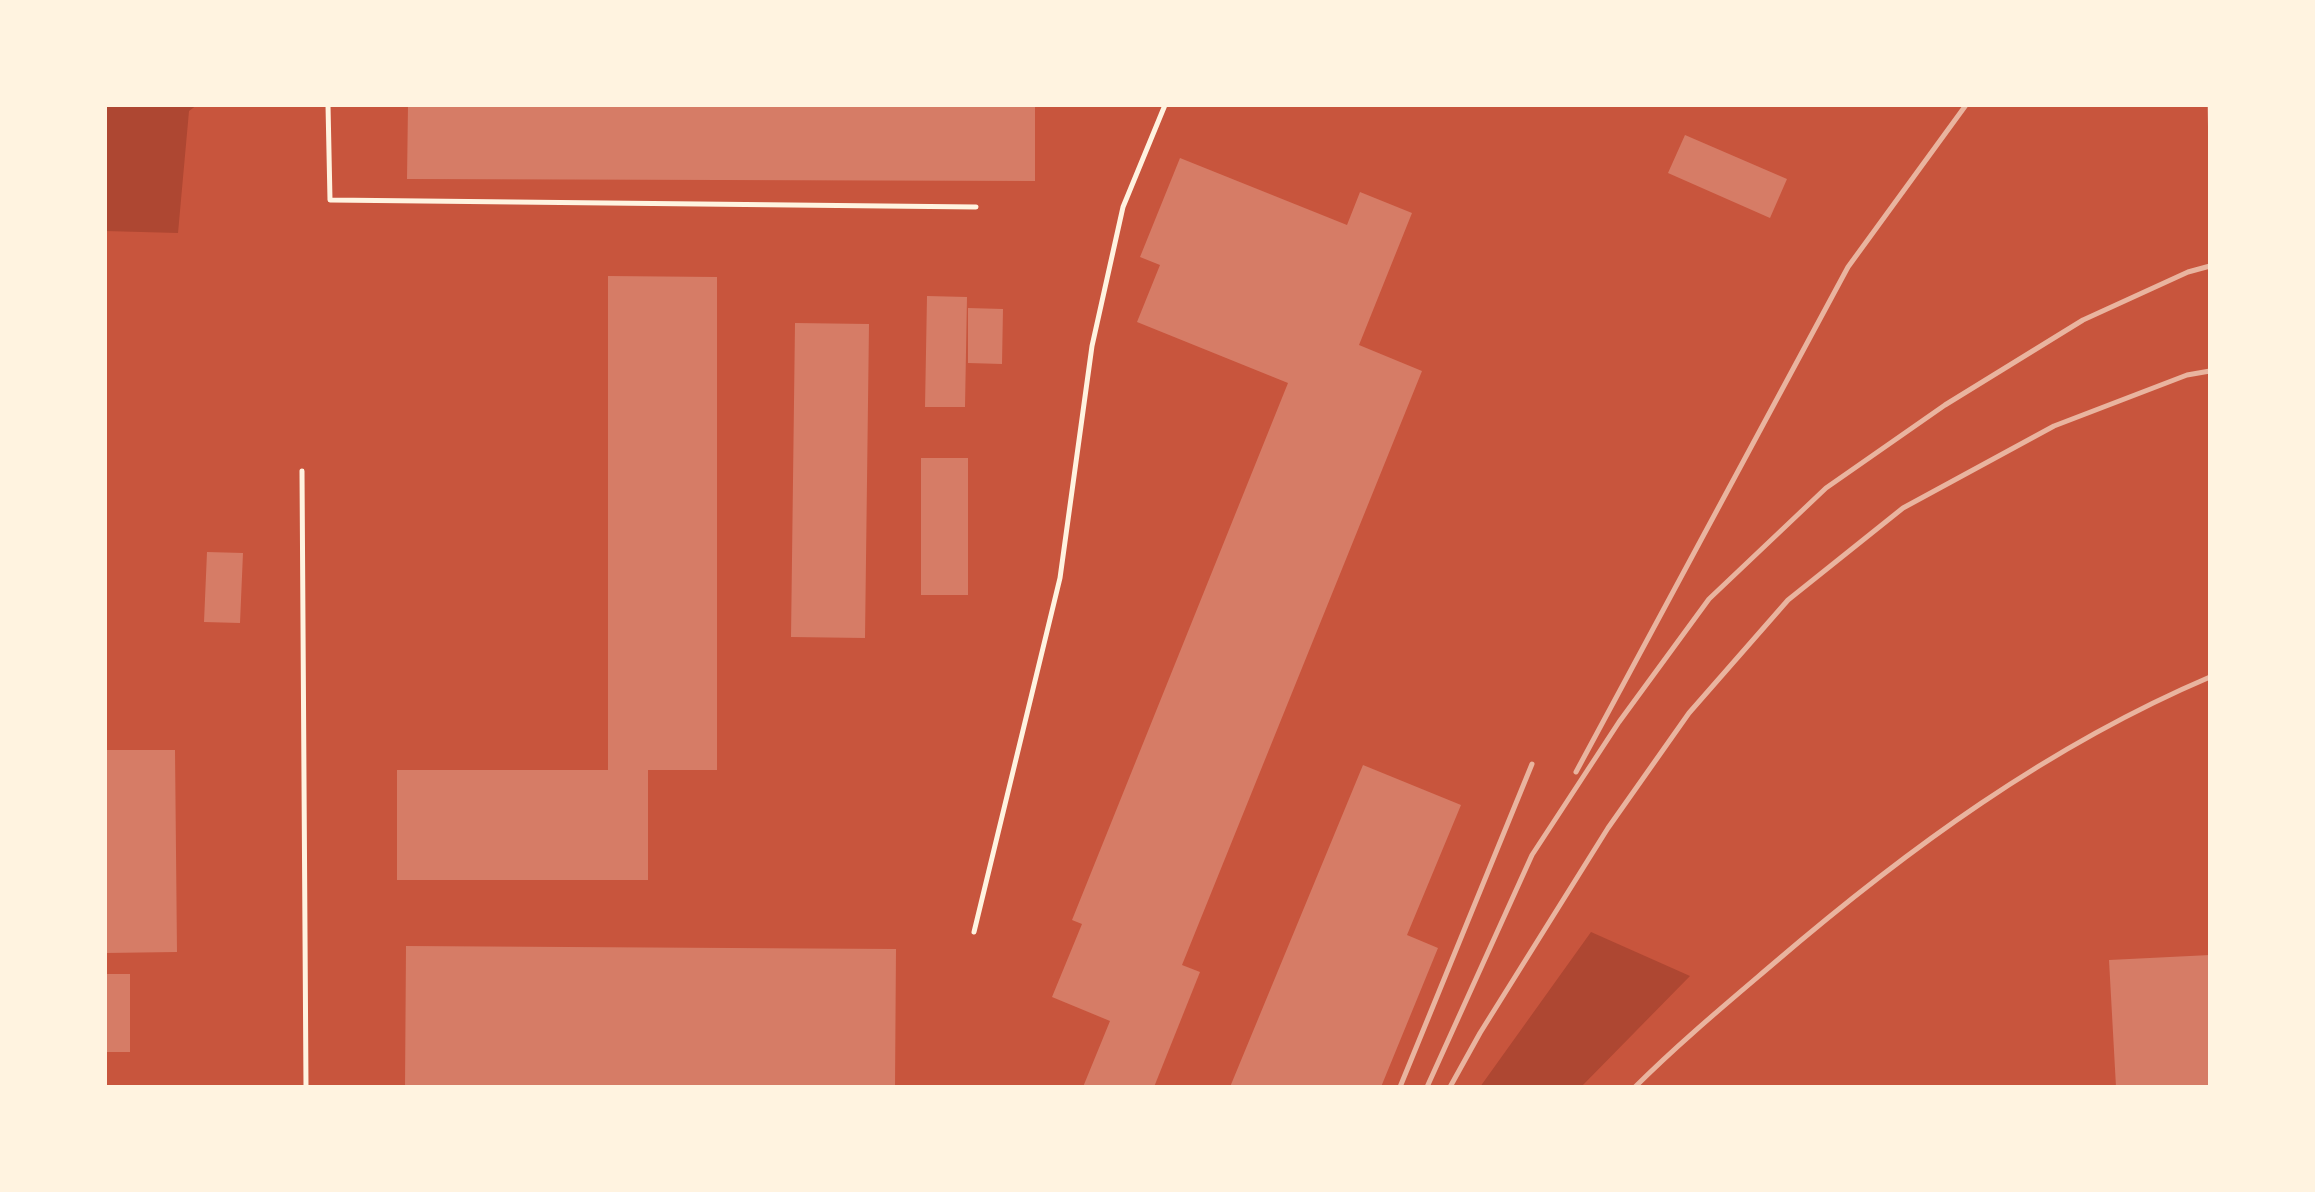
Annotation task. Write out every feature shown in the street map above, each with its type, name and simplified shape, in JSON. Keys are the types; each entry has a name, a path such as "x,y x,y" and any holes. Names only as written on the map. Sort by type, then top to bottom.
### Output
{"lane":[{"path":"328,105 330,200 976,207"},
{"path":"974,932 1060,578 1092,346 1124,207 1165,105"},
{"path":"302,471 306,1087"}],"shaded area":[{"path":"105,105 197,105 189,111 178,233 105,231"},
{"path":"1591,932 1690,976 1581,1087 1480,1087"}],"building":[{"path":"408,105 1035,105 1035,181 407,179"},
{"path":"2207,105 2210,105 2210,127 2208,127"},
{"path":"1685,135 1787,179 1770,218 1668,173"},
{"path":"1180,158 1347,225 1360,192 1412,213 1359,345 1422,371 1182,965 1200,972 1154,1087 1083,1087 1110,1021 1052,997 1082,924 1072,920 1288,383 1137,322 1160,265 1140,257"},
{"path":"608,276 717,277 717,770 648,770 648,880 397,880 397,770 608,770"},
{"path":"927,296 967,297 965,407 925,407"},
{"path":"968,308 1003,309 1002,364 968,363"},
{"path":"795,323 869,324 865,638 791,637"},
{"path":"921,458 968,458 968,595 921,595"},
{"path":"207,552 243,553 240,623 204,622"},
{"path":"105,750 175,750 177,952 105,953"},
{"path":"1363,765 1461,805 1407,935 1438,948 1381,1087 1230,1087"},
{"path":"406,946 896,949 895,1087 405,1087"},
{"path":"2210,955 2210,1087 2116,1087 2109,960"},
{"path":"105,974 130,974 130,1052 105,1052"}],"railway":[{"path":"1576,772 1848,267 1966,105"},
{"path":"1427,1087 1532,855 1619,722 1709,599 1826,488 1945,405 2083,320 2188,272 2210,266"},
{"path":"1450,1087 1480,1033 1608,828 1689,713 1788,600 1903,508 2054,426 2187,375 2210,371"},
{"path":"1635,1087 1773,964 1927,841 2036,768 2092,735 2150,704 2210,677"},
{"path":"1400,1087 1532,764"}]}
